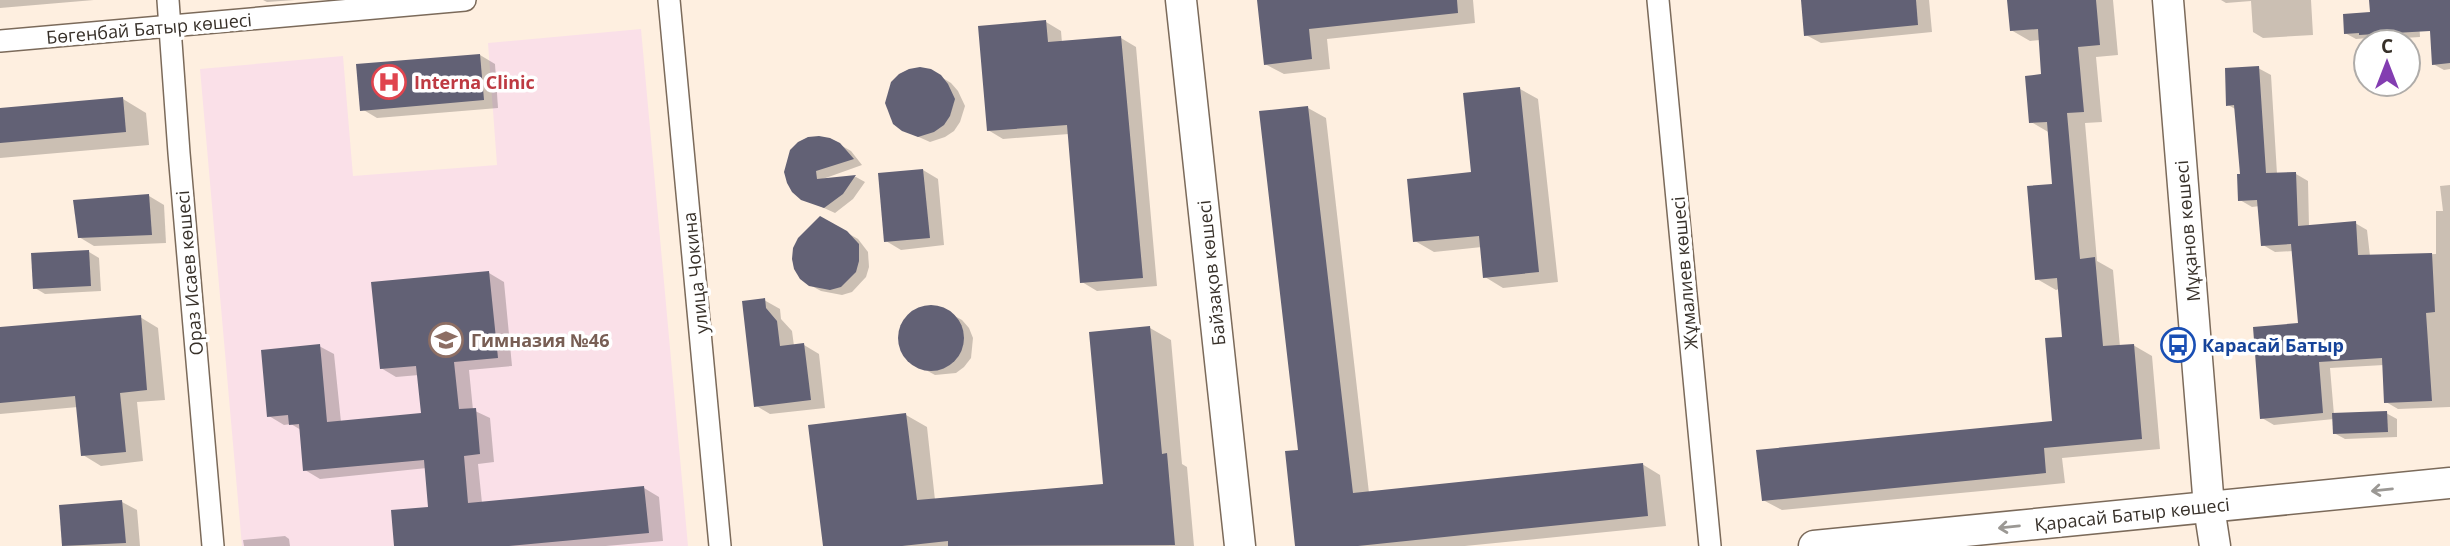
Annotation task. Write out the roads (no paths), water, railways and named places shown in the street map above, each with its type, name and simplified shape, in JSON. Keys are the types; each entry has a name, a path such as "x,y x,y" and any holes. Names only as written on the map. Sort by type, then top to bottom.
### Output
{"street":[{"name":"Ораз Исаев көшесі","path":"169,0 178,153 213,546"},
{"name":"Бөгенбай Батыр көшесі","path":"0,41 465,0"},
{"name":"улица Чокина","path":"668,0 720,546"},
{"name":"Байзақов көшесі","path":"1181,0 1240,546"},
{"name":"Жұмалиев көшесі","path":"1658,0 1710,546"},
{"name":"Мұқанов көшесі","path":"2168,0 2209,507 2215,546"},
{"name":"Қарасай Батыр көшесі","path":"1814,546 2450,483"}],"place":[{"name":"Interna Clinic","path":"389,82"},
{"name":"Гимназия №46","path":"446,340"},
{"name":"Карасай Батыр","path":"2178,345"}]}
